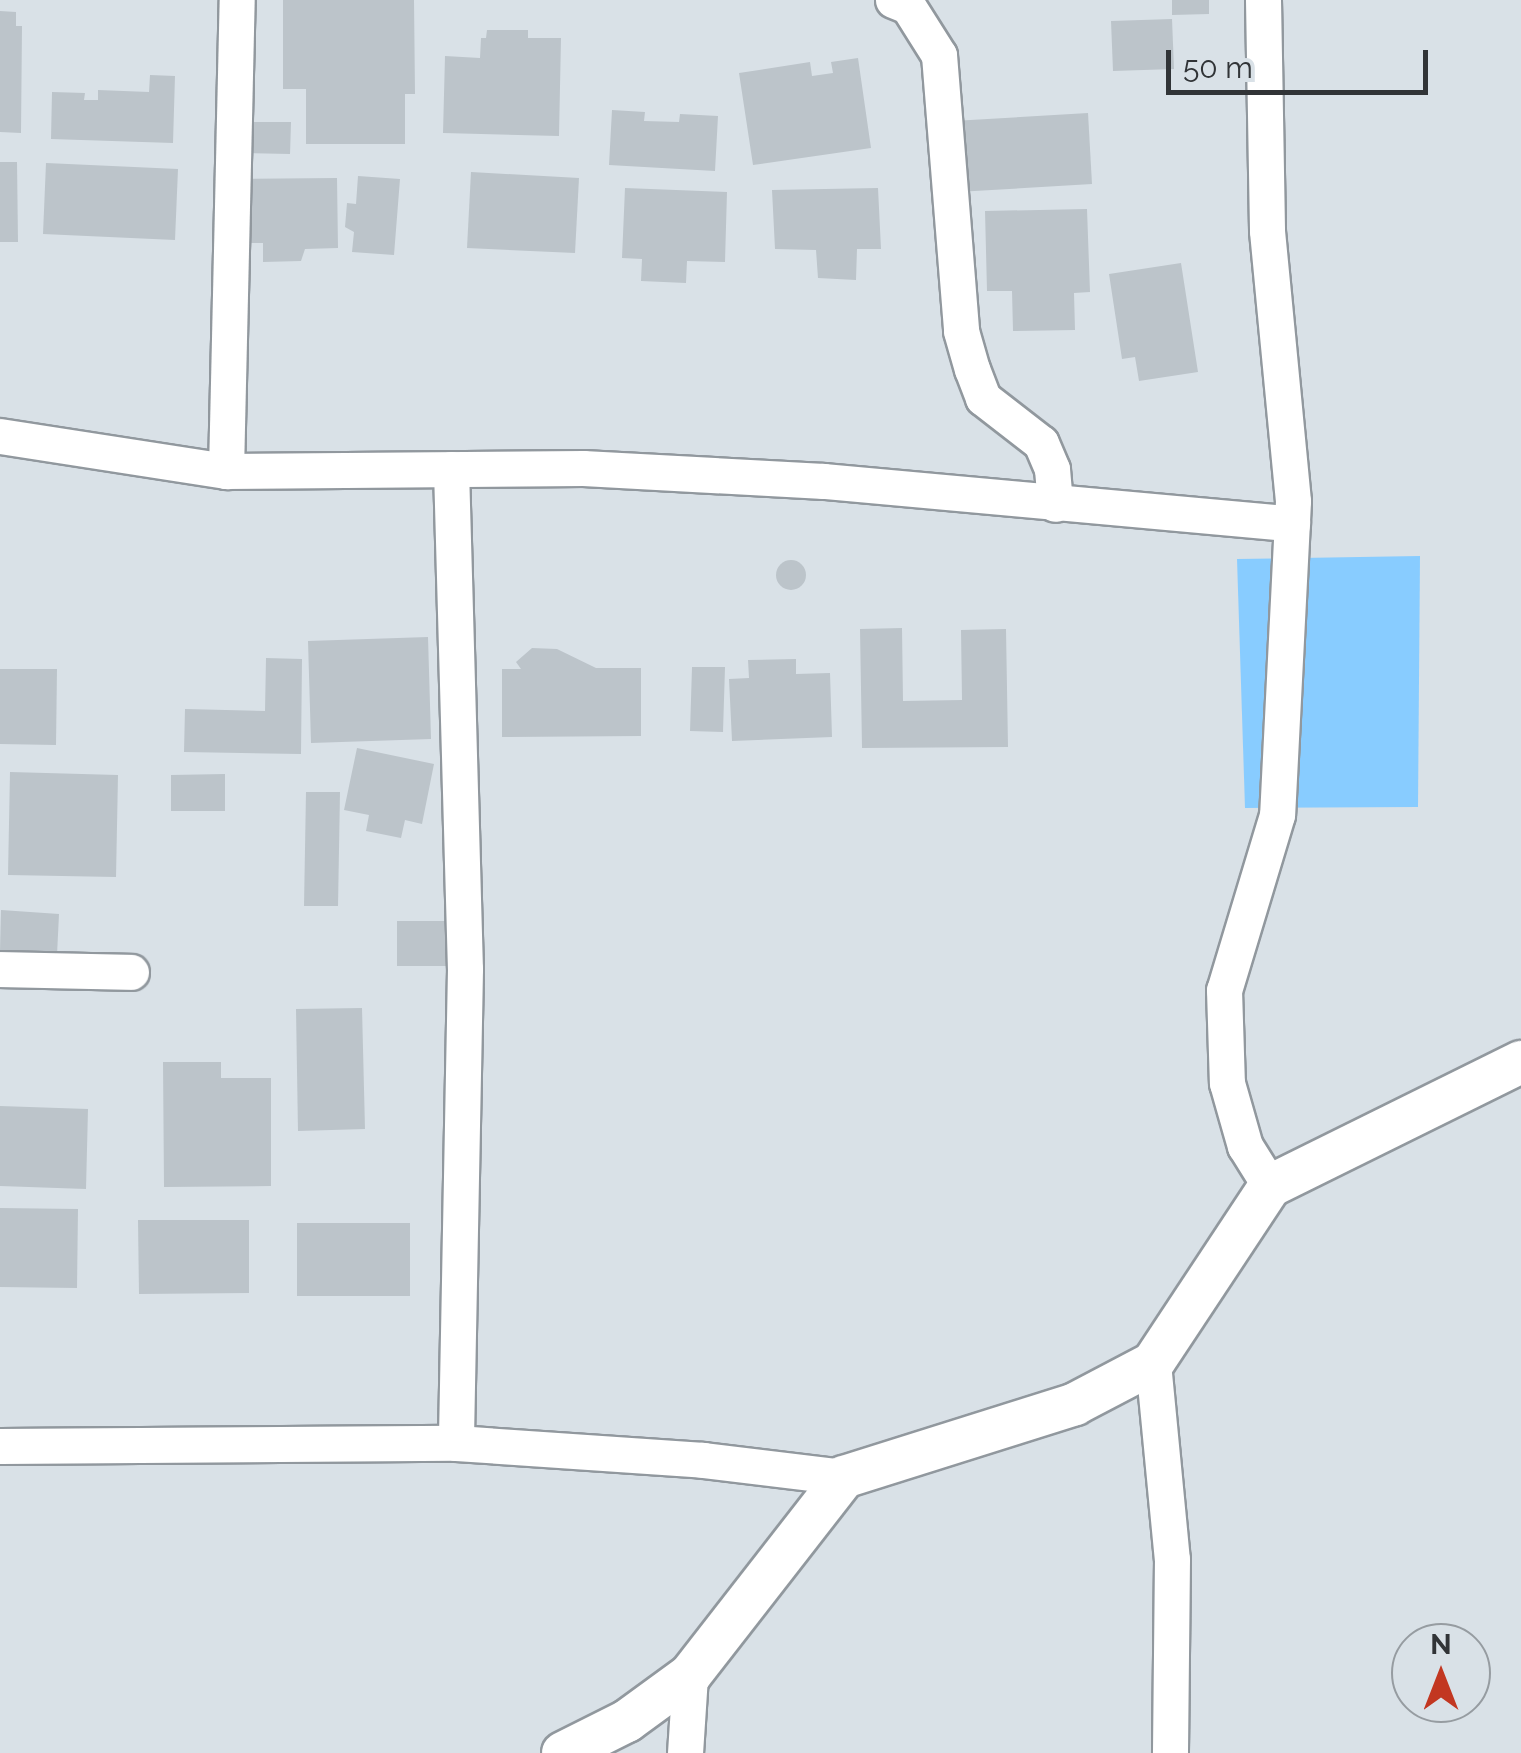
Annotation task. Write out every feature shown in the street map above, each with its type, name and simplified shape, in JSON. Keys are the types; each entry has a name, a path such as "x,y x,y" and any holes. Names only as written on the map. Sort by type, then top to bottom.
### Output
{"street":[{"path":"226,470 237,0"},
{"path":"893,0 908,6 939,55 957,296 972,369 982,398 1041,443 1052,469 1055,504"},
{"path":"1262,0 1267,231 1292,524 1277,816 1224,990 1227,1083 1245,1146 1270,1186"},
{"path":"0,436 226,470 583,468 824,481 1292,524"},
{"path":"451,470 465,968 456,1443"},
{"path":"0,969 131,972"},
{"path":"0,1446 456,1443 703,1460 844,1477 1074,1404 1153,1363 1270,1186 1521,1062"},
{"path":"1153,1363 1172,1559 1170,1753"},
{"path":"564,1753 627,1720 690,1675 844,1477"},
{"path":"685,1753 690,1675"}],"shaded area":[{"path":"1420,556 1418,807 1245,808 1237,559"}],"building":[{"path":"283,0 414,0 415,94 405,94 405,144 306,144 306,89 283,89"},
{"path":"1172,0 1209,0 1209,14 1172,15"},
{"path":"0,11 16,12 16,26 22,26 21,133 0,132"},
{"path":"1172,19 1174,69 1113,71 1111,21"},
{"path":"487,30 528,30 528,38 561,38 559,136 443,133 445,56 480,58 481,38 486,38"},
{"path":"858,58 871,148 753,165 739,73 810,62 812,76 833,73 831,62"},
{"path":"150,75 175,76 173,143 51,139 52,92 85,93 84,100 98,100 98,90 149,92"},
{"path":"612,110 645,112 644,121 679,122 680,114 718,116 715,171 609,165"},
{"path":"1088,113 1092,184 957,192 953,121"},
{"path":"241,122 291,122 290,154 241,153"},
{"path":"0,162 17,162 18,242 0,242"},
{"path":"46,163 178,169 175,240 43,234"},
{"path":"471,172 579,178 575,253 467,248"},
{"path":"358,176 400,179 394,255 352,252 354,232 345,227 347,203 356,204"},
{"path":"337,178 338,248 305,249 301,261 263,262 263,243 240,243 238,179"},
{"path":"625,188 727,192 725,262 687,261 686,283 641,281 642,259 622,258"},
{"path":"878,188 881,249 857,249 856,280 818,278 816,250 775,249 772,190"},
{"path":"1087,209 1090,292 1074,293 1075,330 1013,331 1012,291 987,291 985,211"},
{"path":"1181,263 1198,372 1139,381 1135,357 1122,359 1109,274"},
{"path":"791,560 802,564 806,575 802,586 791,590 780,586 776,575 780,564"},
{"path":"902,628 903,701 962,700 961,630 1006,629 1008,747 862,748 860,629"},
{"path":"428,637 431,739 311,743 308,641"},
{"path":"532,648 557,649 596,668 641,668 641,736 502,737 502,669 521,669 516,662"},
{"path":"266,658 302,659 301,754 184,752 185,709 265,711"},
{"path":"796,659 796,674 830,673 832,737 732,741 729,679 749,678 748,660"},
{"path":"692,667 725,667 723,732 690,731"},
{"path":"0,669 57,669 56,745 0,744"},
{"path":"357,748 434,764 422,824 405,820 401,838 366,831 369,815 344,810"},
{"path":"10,772 118,775 116,877 8,875"},
{"path":"225,774 225,811 171,811 171,775"},
{"path":"306,792 340,792 338,906 304,906"},
{"path":"1,910 59,914 57,955 0,951"},
{"path":"397,921 446,921 447,966 397,966"},
{"path":"362,1008 365,1129 298,1131 296,1009"},
{"path":"163,1062 221,1062 221,1078 271,1078 271,1186 164,1187"},
{"path":"0,1106 88,1109 86,1189 0,1186"},
{"path":"0,1208 78,1209 77,1288 0,1287"},
{"path":"138,1220 249,1220 249,1293 139,1294"},
{"path":"297,1223 410,1223 410,1296 297,1296"}]}
